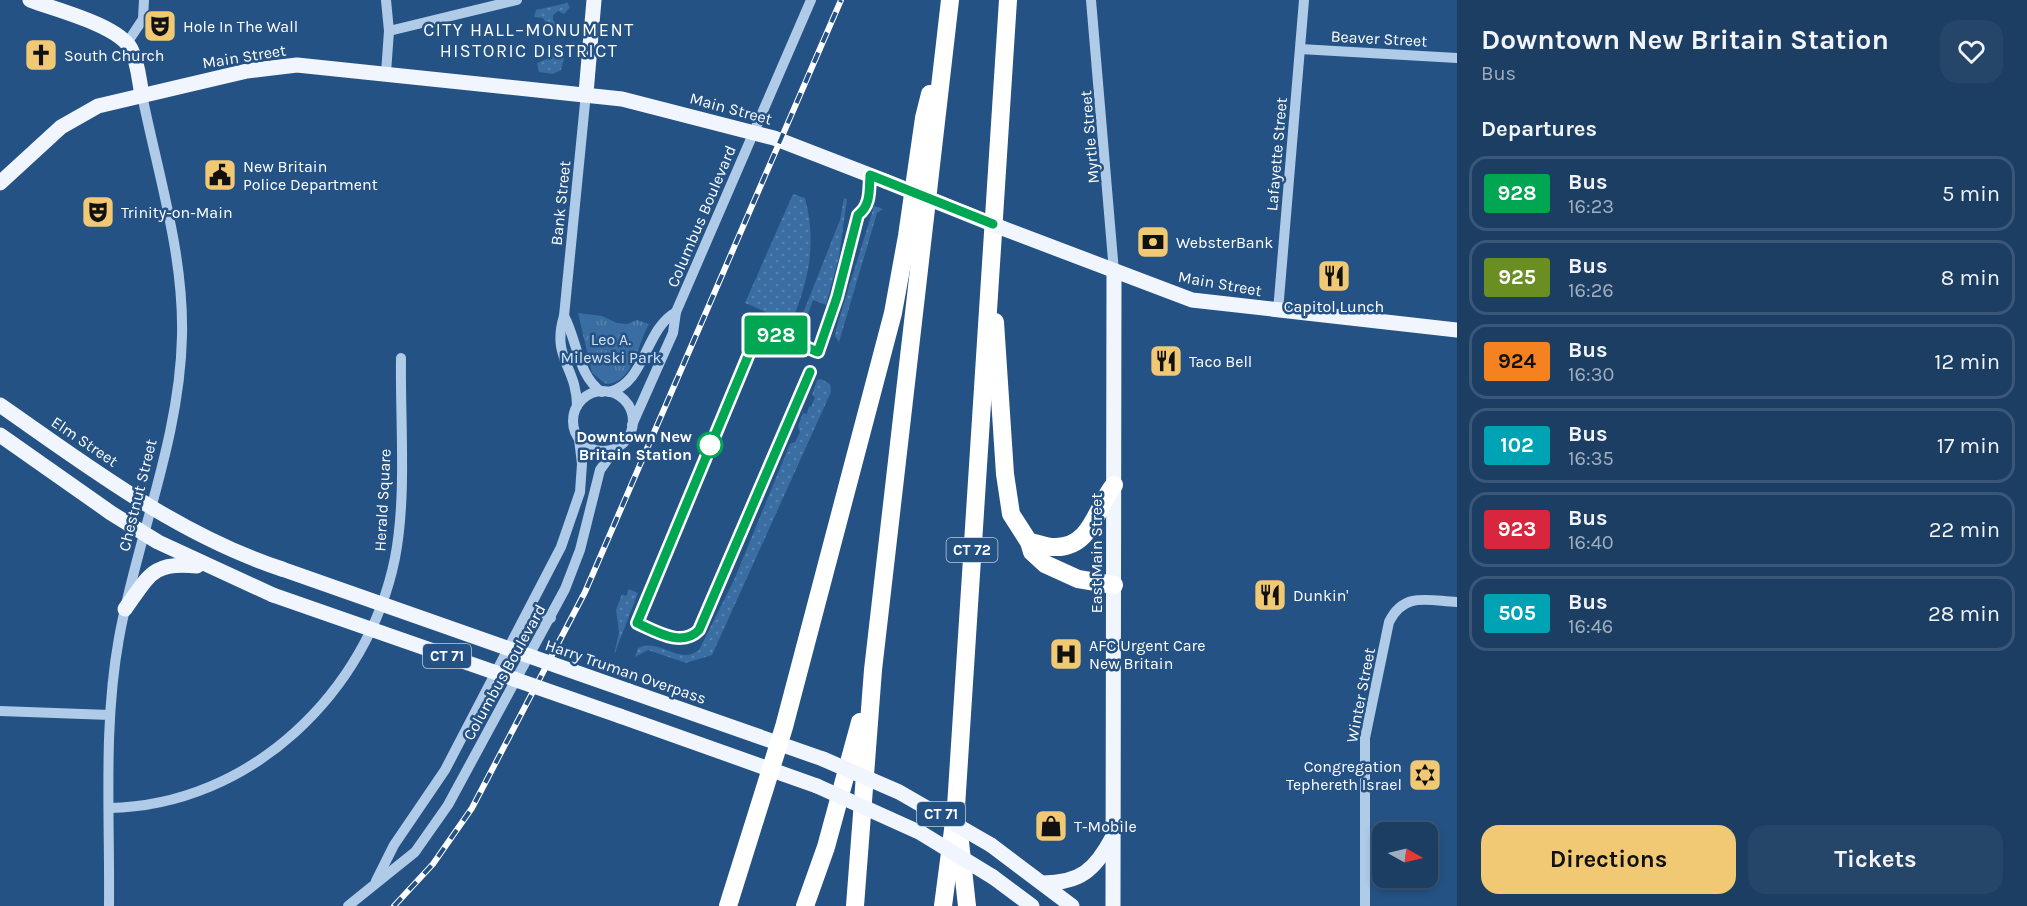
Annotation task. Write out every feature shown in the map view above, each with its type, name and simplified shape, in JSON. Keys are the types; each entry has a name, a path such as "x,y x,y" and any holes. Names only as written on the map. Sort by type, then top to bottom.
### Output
{"highway":[{"path":"855,906 873,670 950,0"},
{"name":"CT 72","path":"956,807 1008,0"},
{"path":"728,906 780,744 893,313 908,236 924,118 943,64"},
{"path":"988,292 997,338 1008,503 1017,525 1029,542 1035,556 1054,570 1078,579 1114,585"},
{"path":"1029,542 1057,548 1077,541 1089,528 1114,485"},
{"path":"805,906 836,812 873,670"},
{"path":"944,906 956,807"},
{"path":"956,807 967,906"}],"main road":[{"path":"30,0 102,27 127,43 135,60 142,95"},
{"path":"585,93 594,0"},
{"name":"Main Street","path":"0,183 72,119 101,105 247,71 281,66 585,93 632,101 754,132 1192,300 1457,330"},
{"name":"East Main Street","path":"1113,906 1114,272"},
{"name":"Elm Street","path":"0,405 150,506"},
{"name":"CT 71","path":"0,435 143,532 209,567 273,595 817,786 921,833 993,877 1032,906"},
{"name":"Harry Truman Overpass","path":"150,506 209,540 282,569 823,759 899,792 991,845 1072,906"},
{"path":"125,609 152,573 160,567 176,565 209,567"},
{"path":"1043,883 1067,882 1084,874 1100,859 1113,836"}],"street":[{"path":"127,43 143,19 144,0"},
{"path":"386,0 389,31 386,74"},
{"path":"389,31 517,0"},
{"name":"Columbus Boulevard","path":"632,425 673,333 676,312 811,0"},
{"name":"Myrtle Street","path":"1091,0 1114,272"},
{"name":"Lafayette Street","path":"1278,311 1304,0"},
{"name":"Beaver Street","path":"1300,49 1457,58"},
{"name":"Bank Street","path":"577,406 576,384 559,341 564,316 585,93"},
{"name":"Chestnut Street","path":"109,906 110,715 114,668 125,609 176,401 182,315 175,250 142,95"},
{"name":"Columbus Boulevard","path":"606,392 630,380 662,324 676,312"},
{"path":"564,316 573,332 592,383 626,402 632,415 632,425 627,438 615,448 595,450 579,439 573,422 577,406 587,396 606,392"},
{"name":"Herald Square","path":"109,808 147,805 182,796 238,773 298,731 320,708 344,676 379,609 395,557 399,519 401,358"},
{"name":"Columbus Boulevard","path":"374,884 394,845 445,770 561,547 575,513 582,478 579,439"},
{"name":"Columbus Boulevard","path":"348,906 415,852 436,823 551,618 576,562 600,470 615,448"},
{"name":"Winter Street","path":"1365,906 1365,738 1388,627 1394,613 1404,603 1418,600 1457,602"},
{"path":"526,615 538,619 551,618"},
{"path":"0,711 110,715"}],"green space":[{"path":"567,3 570,7 564,14 558,11 553,15 553,20 557,24 555,31 551,31 543,18 534,17 536,10"},
{"path":"552,46 557,46 564,59 561,70 553,74 539,72 537,63 547,59"},
{"path":"793,194 805,198 809,215 811,246 807,277 791,323 745,303"},
{"path":"844,198 847,199 839,257 826,305 813,300 803,328 798,326 840,220"},
{"path":"874,206 883,209 877,213 839,342 835,336 836,329"},
{"name":"Leo A. Milewski Park","path":"578,313 602,316 617,323 627,324 637,320 649,324 634,362 623,377 615,382 606,384 592,373"},
{"path":"821,379 830,384 831,392 712,655 686,663 648,650 635,657 638,648 646,646 654,646 684,655 699,650 734,580 790,444 795,442 800,432 798,426 803,413 807,414 809,406 811,407 817,380"},
{"path":"629,589 638,593 614,655 619,632 616,610 622,594 626,596"}],"railway":[{"path":"394,906 433,864 472,808 585,592 841,0"}],"bus line":[{"name":"928","path":"810,372 699,630 696,634 687,637 673,637 637,623 753,344 760,337 774,335 818,352 837,297 858,215 867,206 870,175 993,224"}],"place":[{"name":"Hole In The Wall","path":"160,26"},
{"name":"South Church","path":"41,55"},
{"name":"New Britain Police Department","path":"220,175"},
{"name":"Trinity-on-Main","path":"98,212"},
{"name":"WebsterBank","path":"1153,242"},
{"name":"Capitol Lunch","path":"1334,276"},
{"name":"Taco Bell","path":"1166,361"},
{"name":"Downtown New Britain Station","path":"710,445"},
{"name":"Dunkin'","path":"1270,595"},
{"name":"AFC Urgent Care New Britain","path":"1066,654"},
{"name":"Congregation Tephereth Israel","path":"1425,775"},
{"name":"T-Mobile","path":"1051,826"}],"district":[{"name":"CITY HALL–MONUMENT HISTORIC DISTRICT","path":"529,40"}]}
